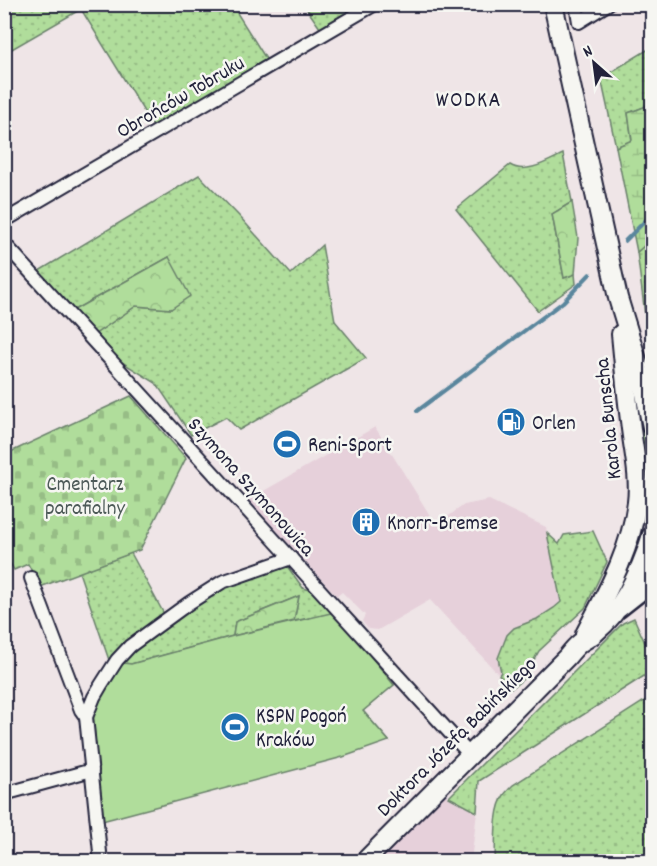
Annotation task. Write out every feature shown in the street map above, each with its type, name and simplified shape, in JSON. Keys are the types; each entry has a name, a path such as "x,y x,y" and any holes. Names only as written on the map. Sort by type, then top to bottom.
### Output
{"main road":[{"name":"Karola Bunscha","path":"554,4 618,298 640,370 652,428"},
{"name":"Karola Bunscha","path":"618,298 637,478 637,501 630,534"},
{"name":"Doktora Józefa Babińskiego","path":"580,643 602,604 630,534"},
{"path":"614,614 630,590 652,539"},
{"name":"Doktora Józefa Babińskiego","path":"364,861 580,643 595,633 614,614"}],"street":[{"name":"Obrońców Tobruku","path":"4,221 375,4"},
{"path":"576,4 579,22 609,4"},
{"name":"Szymona Szymonowica","path":"4,243 470,755"},
{"path":"630,534 652,539"},
{"path":"101,861 86,717 101,685 117,660 130,646 189,603 222,582 291,558"},
{"path":"31,578 81,710 86,717"},
{"name":"Doktora Józefa Babińskiego","path":"614,614 652,583"},
{"path":"4,794 92,770"}],"shaded area":[{"path":"375,427 436,525 464,505 489,500 546,527 561,602 537,619 514,628 499,675 430,600 378,630 368,629 362,621 365,615 342,592 337,596 248,500"},
{"path":"444,794 477,812 471,861 380,862"}],"green space":[{"path":"20,4 232,5 268,62 154,128 81,9 5,53 4,14"},
{"path":"304,5 369,5 322,31"},
{"path":"652,47 652,104 628,113 632,141 616,147 601,78"},
{"path":"652,104 652,239 637,252 616,147 632,140 628,113"},
{"path":"563,154 572,202 552,214 564,278 575,274 576,284 538,311 456,209 510,165 516,168 530,168"},
{"path":"199,175 291,274 322,245 335,321 366,358 239,430 226,417 191,435 156,383 120,361 95,334 136,306 171,309 169,257 74,310 39,271"},
{"path":"572,202 578,238 575,274 564,278 552,214"},
{"path":"652,239 652,336 648,338 637,252"},
{"path":"169,257 190,296 171,309 136,306 95,334 74,310"},
{"path":"631,373 635,373 652,453 652,496 643,495"},
{"name":"Cmentarz parafialny","path":"131,396 186,458 140,550 40,587 28,564 14,570 5,554 4,455"},
{"path":"593,531 607,562 585,608 539,651 523,679 512,688 499,675 501,672 498,658 507,635 514,628 537,619 561,602 547,533 559,544 564,535"},
{"path":"131,553 164,614 130,639 110,663 79,572"},
{"path":"287,566 303,588 314,591 335,612 394,685 363,711 389,741 363,745 335,613 294,621 299,596 235,622 233,636 131,664 123,663 167,622 202,599 255,573"},
{"path":"299,596 294,621 233,636 235,622"},
{"name":"KSPN Pogoń Kraków","path":"335,612 394,685 363,711 389,741 343,757 102,821 93,712 108,684 123,663 131,664 233,636"},
{"path":"634,618 652,659 652,671 479,781 477,812 449,797 623,623"},
{"path":"652,696 652,861 495,861 498,810 500,802 509,789"}],"waterway":[{"path":"625,241 652,214"},
{"path":"417,411 563,302 590,274"}],"place":[{"name":"Orlen","path":"511,422"},
{"name":"Reni-Sport","path":"287,444"},
{"name":"Knorr-Bremse","path":"366,522"},
{"name":"KSPN Pogoń Kraków","path":"235,727"}],"district":[{"name":"WODKA","path":"469,98"}]}
